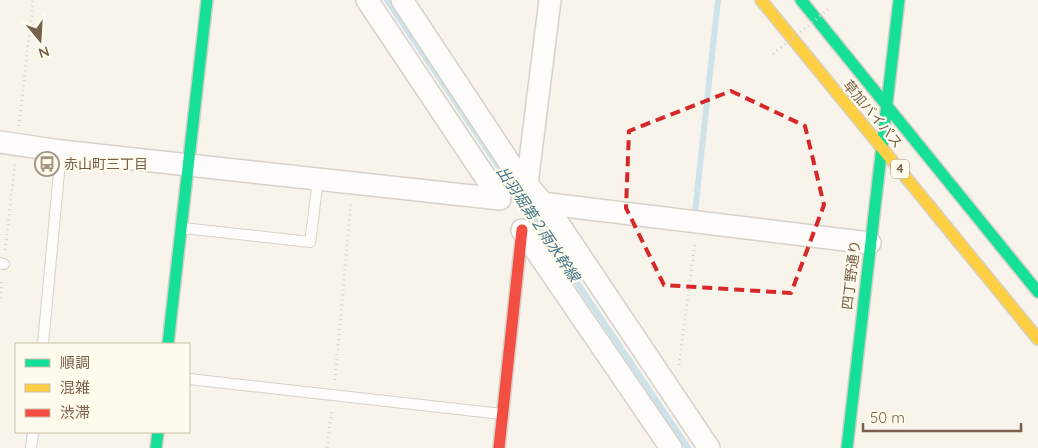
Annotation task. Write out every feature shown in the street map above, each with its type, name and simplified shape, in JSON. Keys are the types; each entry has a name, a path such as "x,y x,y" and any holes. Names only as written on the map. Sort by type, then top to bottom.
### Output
{"main road":[{"path":"168,343 207,0"},
{"name":"草加バイパス","path":"761,0 1038,339"},
{"name":"草加バイパス","path":"800,0 887,105 1031,270 1038,292"},
{"name":"四丁野通り","path":"847,448 899,0"},
{"path":"499,448 522,230"},
{"path":"156,448 158,433"}],"street":[{"path":"0,142 189,166 500,199 367,0"},
{"path":"402,0 519,177 554,217 709,448"},
{"path":"527,184 550,0"},
{"path":"541,203 870,243"},
{"path":"522,230 671,448"}],"lane":[{"path":"43,343 62,151"},
{"path":"182,228 310,242 318,180"},
{"path":"190,379 503,414"},
{"path":"31,448 33,433"}],"path":[{"path":"773,54 830,8"},
{"path":"328,448 353,183"},
{"path":"675,398 697,221"}],"highlighted area":[{"path":"731,91 805,126 824,205 791,293 664,285 626,208 629,131"}],"waterway":[{"name":"出羽堀第２雨水幹線","path":"387,0 688,448"},
{"path":"695,212 718,0"}],"traffic: fast":[{"path":"168,343 207,0"},
{"path":"801,0 1038,292"},
{"path":"847,448 899,0"},
{"path":"156,448 158,433"}],"traffic: slow":[{"path":"761,0 1038,339"}],"traffic: jam":[{"path":"499,448 522,230"}],"place":[{"name":"赤山町三丁目","path":"47,164"}]}
